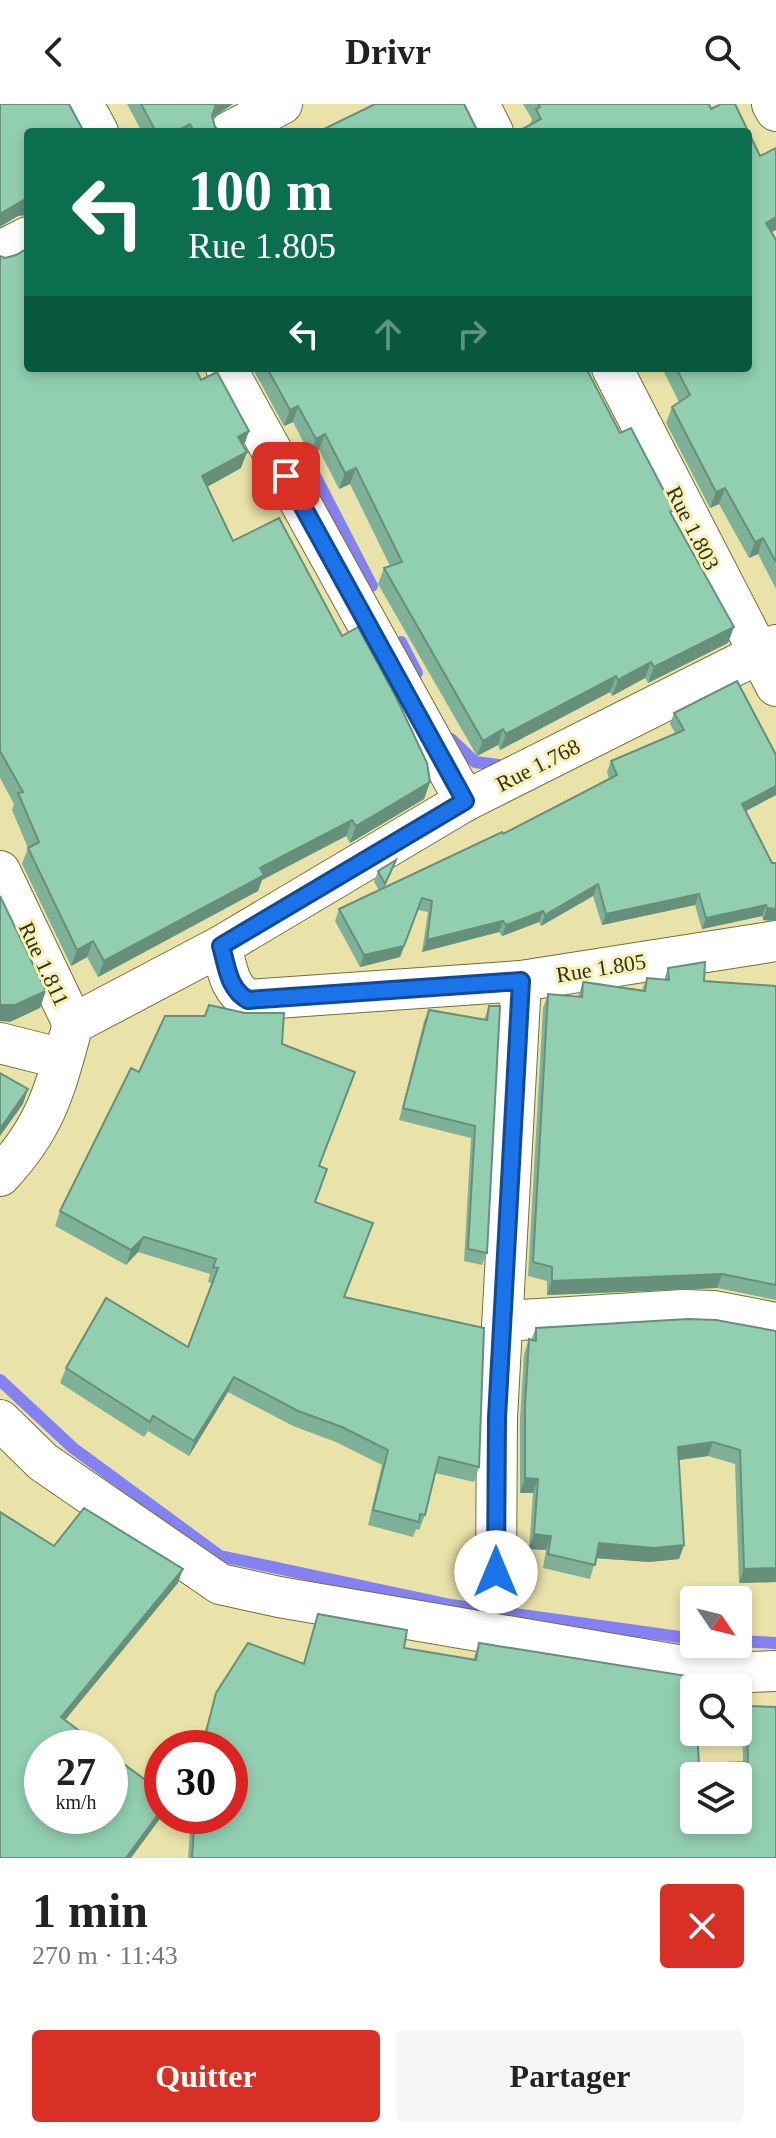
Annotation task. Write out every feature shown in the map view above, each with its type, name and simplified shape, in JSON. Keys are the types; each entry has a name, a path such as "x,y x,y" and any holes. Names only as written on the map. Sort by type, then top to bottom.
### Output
{"street":[{"path":"83,104 96,128"},
{"path":"237,128 282,104"},
{"path":"479,104 491,128"},
{"path":"772,104 776,111"},
{"path":"0,251 24,239"},
{"path":"228,372 465,801"},
{"name":"Rue 1.803","path":"614,372 770,662"},
{"name":"Rue 1.768","path":"68,1042 221,946 465,801 770,662"},
{"name":"Rue 1.811","path":"0,871 68,1042"},
{"name":"Rue 1.805","path":"221,946 232,985 238,994 248,1000 521,981 776,941"},
{"path":"496,1572 497,1418 521,981"},
{"path":"0,1043 68,1042 49,1108 29,1146 0,1176"},
{"path":"503,1321 683,1310 713,1311 776,1323"},
{"path":"0,1420 43,1462 220,1584 294,1600 724,1673 776,1671"}],"building":[{"path":"0,104 69,104 82,128 24,128 24,200 0,214"},
{"path":"141,104 216,104 212,116 216,128 192,128 190,124 182,128 154,128"},
{"path":"375,104 464,104 476,128 326,128"},
{"path":"538,104 709,104 711,109 721,104 735,104 747,128 524,128 541,119 536,109 540,107"},
{"path":"752,139 760,156 776,148 776,217 766,223 776,240 776,562 763,538 755,542 725,488 716,492 672,407 690,395 678,372 752,372"},
{"path":"24,250 24,372 197,372 201,380 217,372 249,431 238,437 247,452 202,476 233,541 279,518 342,636 358,627 427,763 430,782 356,826 352,820 260,868 264,875 104,961 93,941 77,950 28,848 39,842 18,793 23,792 0,751 0,256 16,255"},
{"path":"269,372 588,372 620,433 631,428 674,510 670,512 734,627 654,667 651,662 618,680 616,676 506,734 503,729 483,741 384,568 402,562 356,468 345,473 325,434 316,439 298,406 290,410"},
{"path":"737,681 776,755 776,786 742,804 772,863 776,863 776,909 767,908 766,905 706,918 699,894 606,914 598,884 545,915 543,911 506,925 503,921 427,940 432,901 422,898 404,946 364,955 339,909 503,834 617,775 611,761 684,730 674,713"},
{"path":"396,860 385,884 378,871"},
{"path":"0,896 46,991 15,1005 0,1005"},
{"path":"705,962 704,981 776,986 776,1285 722,1274 552,1281 552,1267 533,1262 548,994 582,997 583,982 645,991 647,978 669,980 668,968"},
{"path":"209,1005 245,1013 284,1013 282,1044 355,1072 319,1166 327,1169 315,1202 373,1223 344,1297 484,1328 479,1467 439,1457 425,1515 420,1514 419,1522 373,1510 388,1450 342,1427 298,1411 234,1377 194,1441 153,1416 150,1422 66,1368 106,1298 188,1347 218,1268 213,1267 216,1259 144,1237 131,1250 60,1211 131,1068 139,1072 165,1016 205,1016"},
{"path":"489,1006 500,1006 487,1253 468,1249 475,1126 403,1108 429,1010 487,1020"},
{"path":"0,1073 28,1089 0,1129"},
{"path":"716,1320 776,1331 776,1568 744,1569 740,1450 713,1442 678,1447 684,1545 654,1548 599,1543 595,1565 548,1554 551,1536 534,1534 538,1479 525,1478 529,1339 536,1341 536,1328"},
{"path":"84,1508 183,1569 61,1717 78,1730 24,1730 24,1834 128,1834 128,1767 144,1779 144,1834 126,1858 0,1858 0,1512 54,1546"},
{"path":"318,1614 407,1630 404,1648 476,1660 479,1643 680,1675 680,1746 698,1746 699,1762 680,1762 680,1834 752,1834 752,1762 748,1762 748,1746 752,1746 752,1706 776,1707 776,1858 192,1858 194,1834 248,1834 248,1730 207,1730 216,1693 248,1643 304,1664"}],"waterway":[{"path":"308,462 372,586"},
{"path":"401,642 417,673"},
{"path":"451,739 475,762 506,766"},
{"path":"0,1380 73,1448 220,1556 451,1605 680,1637"},
{"path":"752,1642 776,1643"}],"route":[{"path":"286,476 465,801 221,946 232,985 238,994 248,1000 521,981 497,1418 496,1572"}]}
